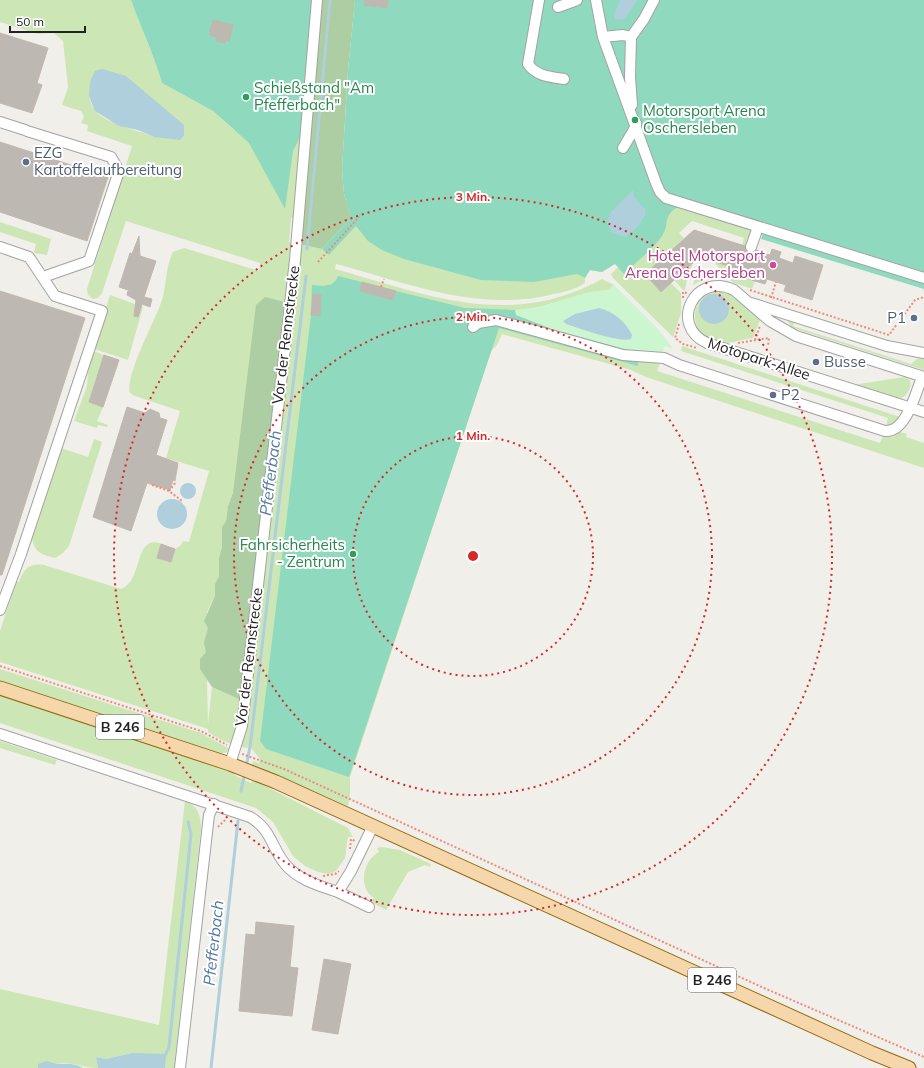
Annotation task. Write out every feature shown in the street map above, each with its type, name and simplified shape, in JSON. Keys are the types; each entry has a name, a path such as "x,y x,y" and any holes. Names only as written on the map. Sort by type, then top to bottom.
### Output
{"main road":[{"name":"B 246","path":"0,688 255,773 872,1053 909,1068"}],"street":[{"name":"Vor der Rennstrecke","path":"235,766 239,751 242,726 295,260 317,0"},
{"path":"539,0 528,64 533,71 548,77 564,79"},
{"path":"558,7 577,0"},
{"path":"596,0 603,37 656,183 660,192 666,198 924,278"},
{"path":"623,148 636,126 631,95 631,36 644,19 654,0"},
{"path":"603,37 623,35 631,36"},
{"path":"0,122 110,157 119,171 89,261 43,277"},
{"path":"751,247 758,227"},
{"path":"0,247 29,257 55,296 102,311 21,554 0,610"},
{"name":"Motopark-Allee","path":"923,377 796,336 770,321 734,290 728,287 716,286 703,290 692,300 688,315 692,329 702,341 924,412"},
{"path":"748,302 887,346 924,353"},
{"path":"473,327 478,323 496,320 623,355 664,358 679,365 885,431 896,429 902,422 923,377"},
{"path":"0,734 250,817 259,822 270,836 285,864 293,872 315,884 338,892 369,907"},
{"path":"180,1068 209,815 214,804"},
{"path":"338,892 351,871 373,826"}],"path":[{"path":"318,262 359,217"},
{"path":"381,287 384,279"},
{"path":"743,288 889,335 915,300 924,297"},
{"path":"724,348 725,344 769,338 768,346"},
{"path":"169,491 176,482"},
{"path":"152,486 169,491 182,501"},
{"path":"0,666 201,730 217,741 257,760 284,769 757,985 924,1057"}],"green space":[{"path":"0,0 131,0 162,83 213,111 234,130 294,147 300,137 303,138 296,219 291,218 289,242 322,249 329,255 356,226 351,218 346,204 355,0 602,272 590,270 585,278 585,283 566,291 526,299 498,300 471,298 417,287 336,264 335,269 436,297 469,303 502,305 535,303 568,294 602,279 614,285 608,290 590,292 539,307 493,316 362,283 360,291 333,283 329,285 486,323 661,360 657,371 880,443 883,436 893,437 900,432 907,434 906,437 924,443 924,468 646,377 631,370 502,334 497,345 491,351 350,777 348,806 252,764 253,761 259,763 260,759 251,748 234,745 223,741 208,732 208,729 0,662 0,631 16,582 19,582 25,570 31,566 44,565 121,589 128,584 133,577 142,552 146,546 151,543 161,544 157,558 170,562 175,549 181,545 183,541 189,542 209,471 166,458 180,411 135,396 130,393 129,385 136,362 162,300 167,270 173,252 184,248 259,271 260,263 126,221 102,293 98,298 93,299 88,295 87,289 132,146 87,131 88,125 81,123 84,116 81,111 62,105 68,87 63,41 54,33 38,34 0,22","holes":["89,96 154,137 106,119 94,109","233,493 241,700 212,687 208,724 207,679 200,669 200,659 206,652 208,628 207,612 215,596 215,584 219,576 219,558 222,547 222,527 226,521 228,506"]},
{"name":"Schießstand \"Am Pfefferbach\"","path":"131,0 312,0 302,127 300,137 293,151 285,209 249,143 213,111 162,83"},
{"path":"322,0 355,0 348,70 342,170 344,194 351,218 322,249 299,244"},
{"name":"Motorsport Arena Oschersleben","path":"355,0 924,0 924,289 761,239 763,233 678,207 673,210 668,217 664,232 658,241 624,274 615,264 602,272 590,270 585,278 577,274 534,282 481,280 404,259 382,250 368,241 356,226 329,255 322,249 351,218 344,194 342,170 348,70"},
{"path":"678,207 753,230 746,247 742,246 744,238 692,221 679,233 684,238 645,274 661,292 671,283 681,293 681,313 673,337 613,278 611,274 666,220 671,211"},
{"path":"0,222 51,239 47,255 34,253 36,244 0,232"},
{"path":"713,261 740,270 755,281 752,289 732,282"},
{"path":"691,264 692,266 688,273 685,290 683,290 674,280"},
{"path":"705,269 717,278 704,279 693,285 696,272"},
{"name":"Fahrsicherheits - Zentrum","path":"338,276 362,282 360,291 393,300 396,291 465,308 515,310 516,315 552,329 632,351 639,351 638,366 499,328 349,777 266,749 260,741 311,315 312,285 324,286 334,283"},
{"path":"614,285 658,329 673,349 665,346 662,355 632,351 552,329 516,315 515,310 539,307 590,292 608,290"},
{"path":"721,292 730,295 761,317 753,338 730,343 717,343 707,339 700,332 696,324 695,315 697,306 705,297 700,314 706,321 729,310 727,301 714,294 705,297 710,294"},
{"path":"110,295 143,307 128,360 94,349"},
{"path":"265,297 284,302 241,700 212,687 200,669 200,659 206,652 204,643 208,628 204,621 215,596 215,584 219,576 219,558 222,547 222,527 226,521 228,506 233,493 256,305"},
{"path":"788,319 795,320 793,326 911,364 917,359 924,357 924,370 793,328 789,324"},
{"path":"682,346 900,417 893,425 886,427 888,418 681,351"},
{"path":"93,351 104,355 89,402 103,407 97,421 108,425 107,427 98,425 97,428 74,421 87,386 88,372"},
{"path":"904,377 910,380 910,389 907,394 899,399 853,385"},
{"path":"94,439 102,442 69,546 63,553 55,558 46,556 37,550 32,538 61,448 88,457"},
{"path":"0,669 201,733 230,749 225,753 217,754 0,683"},
{"path":"0,695 235,772 234,775 251,783 253,780 348,828 353,837 348,837 345,858 336,871 329,874 318,872 305,866 293,856 273,822 256,808 0,723"},
{"path":"0,741 57,760 55,765 0,748"},
{"path":"185,801 196,808 200,819 201,829 174,1068 165,1068 165,1057 132,1053 106,1059 96,1057 98,1068 64,1063 38,1064 38,1068 0,1068 0,989 159,1025"},
{"path":"382,847 400,850 431,864 430,867 425,865 408,872 386,910 371,902 374,898 369,894 364,881 364,875 369,862 373,856 379,852 377,848"}],"water":[{"path":"620,0 637,0 625,19 619,20 615,19 614,15"},
{"path":"102,69 126,76 184,125 184,135 180,140 154,137 138,130 119,126 95,111 89,96 90,82 95,71"},
{"path":"633,190 634,197 646,210 644,218 632,232 625,237 612,233 607,223 610,213"},
{"path":"714,294 720,295 728,303 728,315 720,323 714,324 708,323 700,315 699,309 700,303 708,295"},
{"path":"599,308 610,312 622,321 632,335 631,339 618,339 599,334 566,324 563,321 575,314"},
{"path":"188,483 195,488 196,491 191,498 188,499 181,494 180,491 185,484"},
{"path":"172,499 183,503 187,514 183,525 172,529 161,525 157,514 161,503"},
{"path":"132,1053 166,1054 165,1068 98,1068 96,1057 106,1059"},
{"path":"47,1061 56,1064 74,1064 83,1068 38,1068 38,1064"}],"building":[{"path":"365,0 388,0 387,8 364,5"},
{"path":"213,20 233,25 229,41 226,40 225,43 216,41 217,37 209,35"},
{"path":"0,33 48,48 37,83 42,85 32,113 0,103"},
{"path":"0,142 108,177 87,241 0,212"},
{"name":"Hotel Motorsport Arena Oschersleben","path":"694,230 745,246 746,251 749,253 756,250 770,255 772,249 781,252 779,258 793,263 795,256 823,265 812,300 784,291 786,285 767,279 765,284 755,281 738,275 740,270 704,258 696,260 661,292 645,274"},
{"path":"139,236 140,256 156,261 144,297 152,299 150,307 142,304 138,317 134,316 136,300 127,295 128,291 137,293 119,287 130,253 132,254"},
{"path":"362,282 396,291 393,300 360,291"},
{"path":"0,291 85,318 2,575 0,575"},
{"path":"313,294 321,295 320,316 311,315"},
{"path":"104,355 119,360 103,407 89,402"},
{"path":"127,407 145,413 150,409 159,413 160,418 167,420 156,455 178,463 175,481 173,480 170,490 147,483 131,531 93,517"},
{"path":"161,544 175,549 171,562 157,558"},
{"path":"256,922 294,926 290,967 298,968 292,1016 239,1011 246,934 255,935"},
{"path":"324,959 351,964 338,1034 312,1030"}],"waterway":[{"name":"Pfefferbach","path":"307,249 330,0"},
{"name":"Pfefferbach","path":"246,767 250,747 306,276"},
{"name":"Pfefferbach","path":"241,791 245,772"},
{"name":"Pfefferbach","path":"211,1068 238,821"},
{"path":"166,1054 169,1047 191,834 188,822"}],"place":[{"name":"Schießstand \"Am Pfefferbach\"","path":"246,97"},
{"name":"Motorsport Arena Oschersleben","path":"635,120"},
{"name":"EZG Kartoffelaufbereitung","path":"26,162"},
{"name":"Hotel Motorsport Arena Oschersleben","path":"773,265"},
{"name":"P1","path":"914,318"},
{"name":"Busse","path":"816,362"},
{"name":"P2","path":"773,395"},
{"name":"Fahrsicherheits - Zentrum","path":"353,554"}]}
